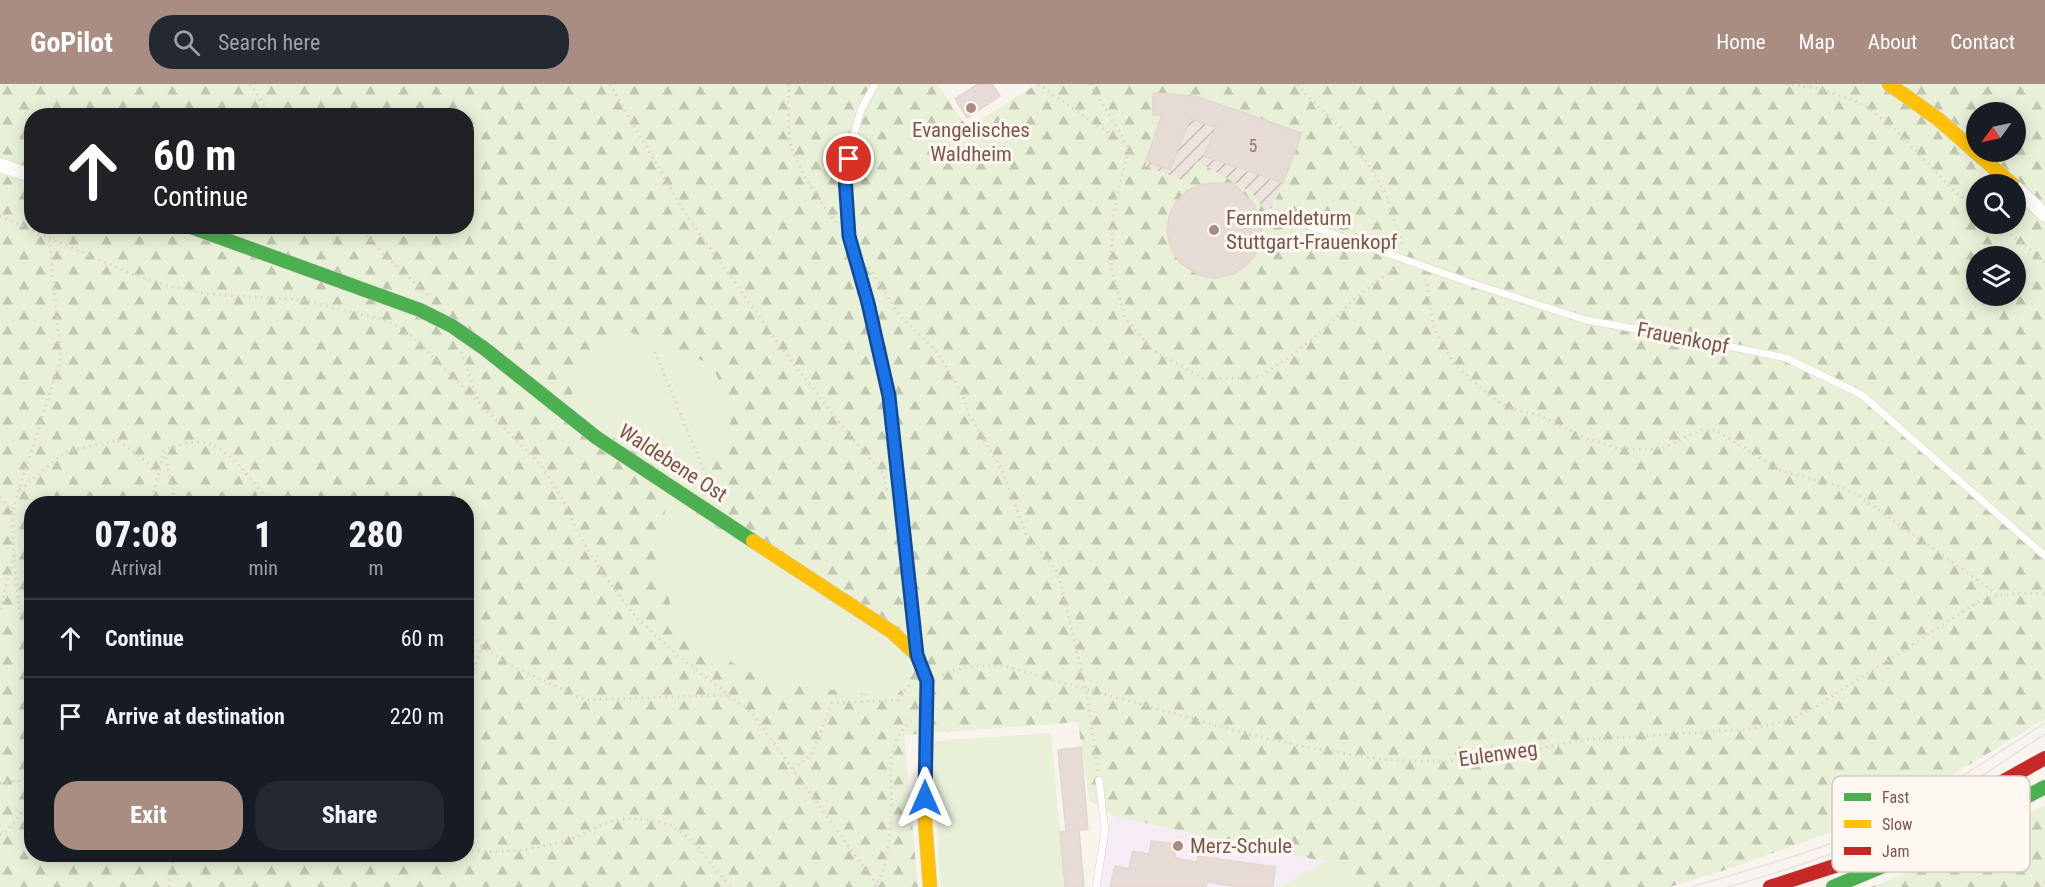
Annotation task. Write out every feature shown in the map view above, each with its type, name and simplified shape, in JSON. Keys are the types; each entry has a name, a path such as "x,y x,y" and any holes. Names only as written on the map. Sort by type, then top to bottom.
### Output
{"street":[{"path":"1889,84 1919,103 2001,174"},
{"path":"0,165 24,173"},
{"path":"2026,197 2045,215"},
{"name":"Waldebene Ost","path":"210,234 420,310 452,326 485,349 597,438 892,632 917,655 927,681 925,821 930,887"},
{"path":"2012,776 2045,758"},
{"path":"2030,795 2045,787"},
{"path":"1770,887 1832,867"},
{"path":"1833,887 1870,872"}],"lane":[{"path":"874,84 861,110 845,177 849,236 868,303 889,396 917,655"},
{"name":"Frauenkopf","path":"1270,212 1471,283 1586,320 1786,358 1862,395 2045,556"},
{"path":"1096,887 1105,831 1099,780"}],"path":[{"path":"250,84 266,108"},
{"path":"610,84 683,210 781,347 846,431 883,473 888,494"},
{"path":"789,84 791,146 814,191 830,215 849,236"},
{"path":"1038,84 1129,147"},
{"path":"1090,84 1129,147 1113,214 1111,268 1125,317 1152,350 1204,379 1259,377 1288,358 1319,333 1354,299 1407,259"},
{"path":"1298,84 1307,96 1337,124 1371,168 1387,197 1407,259 1427,282 1434,329 1455,365 1495,400 1512,409 1539,415 1586,438 1620,448 1661,449 1701,430 1715,430 1779,470 1835,485 1856,494 1997,594"},
{"path":"1786,84 1818,88 1865,105 1898,131 1955,192 1966,200"},
{"path":"0,216 24,226"},
{"path":"41,234 129,273 166,285 208,294 302,300 381,319 397,326 412,337 541,465 563,500 576,529 599,568 635,616 677,655 752,713 876,886 883,873 890,820 890,760 896,739 925,706"},
{"path":"366,234 381,252 435,302"},
{"path":"2009,234 2035,253 2045,264"},
{"path":"24,620 19,607 12,512 61,358 48,237"},
{"path":"868,266 900,316 937,352 962,393 969,415 1002,470 1026,534 1058,573 1086,689 1099,780"},
{"path":"452,326 479,402"},
{"path":"655,352 721,512 721,520"},
{"path":"19,491 65,452 117,440 158,470"},
{"path":"164,450 202,442 218,447 264,496"},
{"path":"153,496 164,450"},
{"path":"164,450 173,496"},
{"path":"0,497 12,512"},
{"path":"0,609 14,556"},
{"name":"Eulenweg","path":"927,681 959,668 980,664 1004,666 1247,734 1330,751 1407,761 1452,761 1509,755 1581,740 1751,729 1789,720 1817,706 1978,602 1997,594 2020,592 2045,594"},
{"path":"474,636 482,646 504,662 585,700 728,695"},
{"path":"474,669 482,646"},
{"path":"793,769 812,754 832,703 898,700 912,681"},
{"path":"0,783 24,780"},
{"path":"0,835 9,829 24,809"},
{"path":"474,851 507,852 570,839 613,821 658,821 684,833 732,887"},
{"path":"169,887 173,862"},
{"path":"2040,887 2045,882"}],"shaded area":[{"path":"1153,93 1195,96 1302,133 1268,216 1198,162 1185,182 1145,166 1162,115 1153,115"},
{"name":"Merz-Schule","path":"1113,816 1350,867 1362,887 1096,887 1105,831"}],"green space":[{"path":"0,84 937,84 968,128 1037,84 2045,84 2045,719 1950,776 1832,776 1832,832 1670,887 1362,887 1350,867 1113,816 1089,800 1078,722 904,735 918,887 0,887","holes":["1153,93 1195,96 1302,133 1269,215 1251,192 1197,161 1185,181 1145,166 1162,115 1154,115","622,329 711,364 735,413 695,495 571,407 574,371","667,496 869,623 897,648 914,672 895,698 765,681 677,631 659,558"]},
{"path":"622,329 711,364 736,413 695,495 571,407 574,371"},
{"path":"667,495 869,623 897,648 914,672 895,698 765,681 677,631 659,558"},
{"path":"1051,733 1065,887 940,887 932,741"},
{"path":"2045,805 2045,887 1871,887 1909,872 2030,872 2030,812"},
{"path":"1325,862 1350,867 1362,887 1280,887"}],"building":[{"name":"Evangelisches Waldheim","path":"978,84 992,84 1000,96 967,118 955,99"},
{"path":"1153,93 1195,96 1302,133 1283,183 1204,156 1216,127 1190,119 1170,170 1146,161 1162,115 1153,115"},
{"name":"Fernmeldeturm Stuttgart-Frauenkopf","path":"1212,183 1233,183 1254,204 1262,228 1257,252 1247,265 1233,274 1217,278 1201,276 1180,263 1171,249 1167,233 1169,216 1176,202 1188,190"},
{"path":"1081,747 1088,829 1079,830 1084,887 1065,887 1060,832 1066,831 1058,750"},
{"path":"1151,841 1177,844 1175,858 1197,862 1198,856 1275,867 1273,887 1239,887 1207,882 1206,887 1110,887 1115,866 1129,869 1133,851 1149,854"}],"tram line":[{"path":"1962,776 2045,723"},
{"path":"1981,776 2045,734"},
{"path":"1691,887 1792,857 1832,842"},
{"path":"1727,887 1832,853"}],"traffic: fast":[{"path":"210,234 420,310 452,326 485,349 597,438 753,541"},
{"path":"2030,795 2045,787"},
{"path":"1833,887 1869,872"}],"traffic: slow":[{"path":"1889,84 1938,119 2001,174"},
{"path":"753,541 892,632 917,655 927,682 925,821 930,887"}],"traffic: jam":[{"path":"2013,776 2045,758"},
{"path":"1770,887 1832,867"}],"place":[{"name":"Evangelisches Waldheim","path":"971,108"},
{"name":"Fernmeldeturm Stuttgart-Frauenkopf","path":"1214,230"},
{"name":"Merz-Schule","path":"1178,846"}],"route":[{"path":"849,159 845,177 849,236 868,303 889,396 917,655 927,681 925,798"}]}
